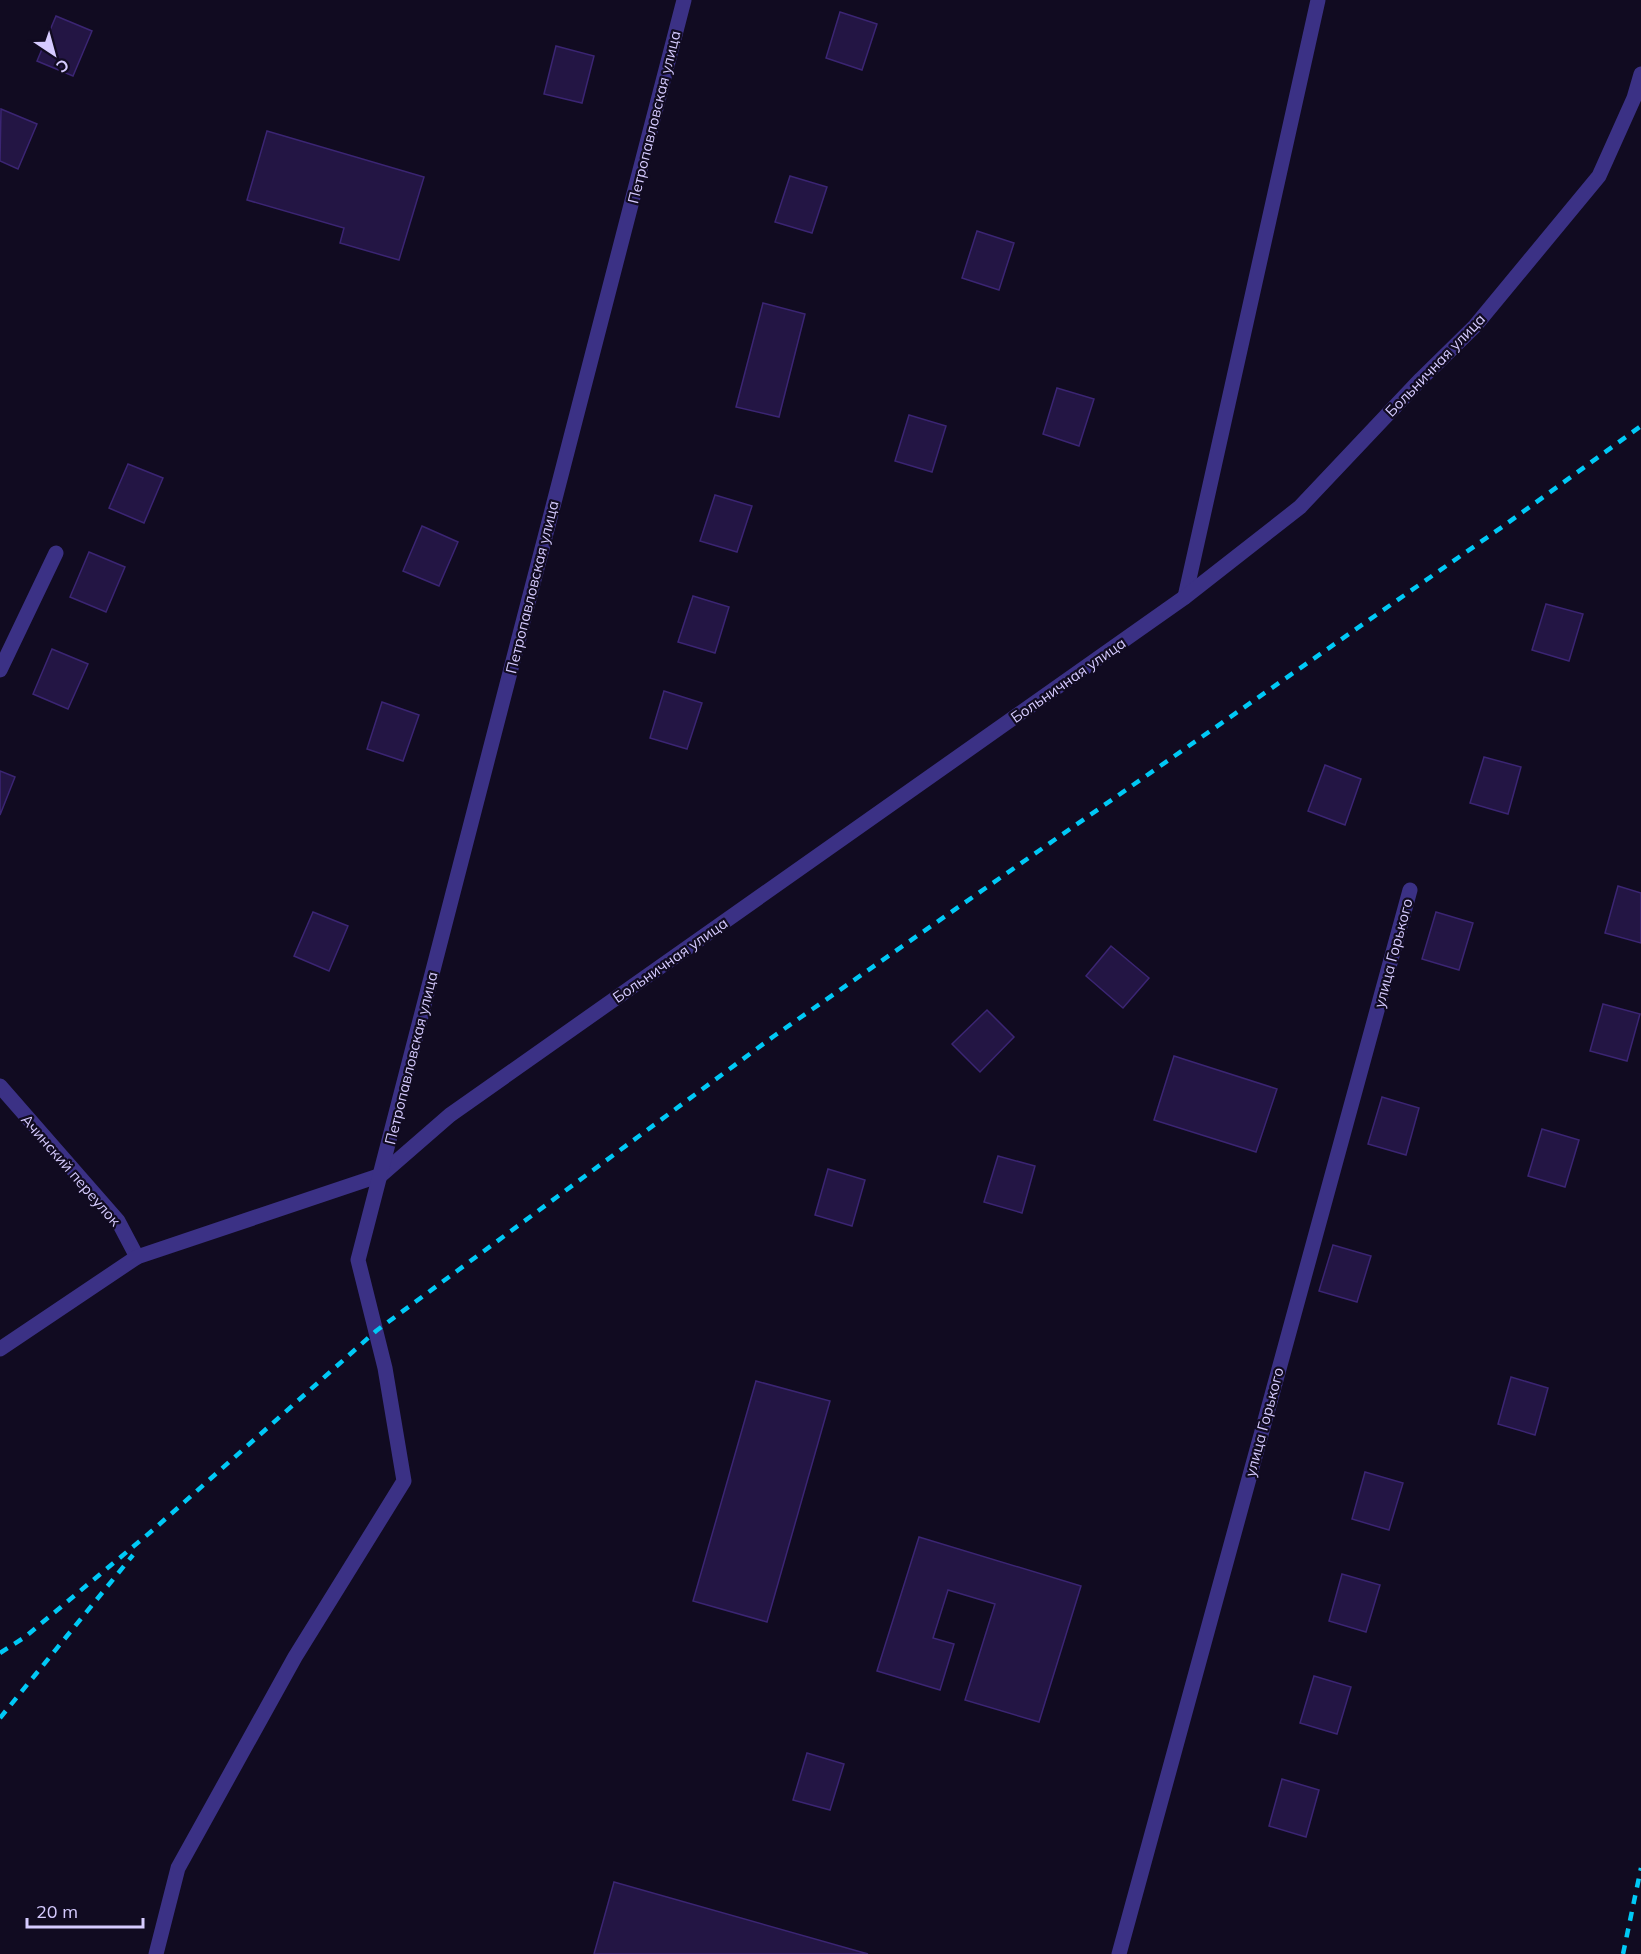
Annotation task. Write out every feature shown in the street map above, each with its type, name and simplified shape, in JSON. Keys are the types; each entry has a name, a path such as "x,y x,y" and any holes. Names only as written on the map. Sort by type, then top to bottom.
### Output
{"street":[{"name":"Петропавловская улица","path":"156,1954 178,1868 296,1657 404,1481 385,1368 358,1260 684,0"},
{"path":"1185,597 1318,0"},
{"name":"Больничная улица","path":"381,1175 450,1115 1185,597 1300,507 1421,379 1476,326 1599,176 1634,98 1641,74"},
{"path":"0,670 56,553"},
{"name":"улица Горького","path":"1119,1954 1410,890"},
{"name":"Ачинский переулок","path":"0,1086 118,1221 137,1257"},
{"path":"0,1348 137,1257 381,1175"}],"building":[{"path":"840,12 877,24 862,70 826,58"},
{"path":"56,16 92,31 73,76 37,61"},
{"path":"556,46 594,56 582,103 544,94"},
{"path":"1,109 37,124 18,169 0,161"},
{"path":"267,131 424,177 399,260 340,243 344,228 247,200"},
{"path":"790,176 827,187 812,233 775,222"},
{"path":"977,231 1014,243 999,290 962,278"},
{"path":"763,303 805,314 779,417 736,407"},
{"path":"1057,388 1094,399 1079,446 1043,434"},
{"path":"909,415 946,426 932,472 895,461"},
{"path":"128,464 163,478 144,523 109,508"},
{"path":"715,495 752,506 737,552 700,541"},
{"path":"422,526 458,542 439,586 403,571"},
{"path":"89,552 125,567 106,612 70,597"},
{"path":"693,596 729,607 715,653 678,642"},
{"path":"1546,604 1583,614 1569,661 1532,650"},
{"path":"52,649 88,664 68,709 33,694"},
{"path":"664,691 702,703 687,749 650,738"},
{"path":"382,702 419,715 403,761 367,749"},
{"path":"1484,757 1521,767 1508,814 1470,803"},
{"path":"1325,765 1361,779 1345,825 1308,811"},
{"path":"0,771 15,777 0,815"},
{"path":"1618,886 1641,893 1641,943 1605,933"},
{"path":"313,912 348,926 329,971 294,956"},
{"path":"1436,912 1473,923 1459,970 1422,959"},
{"path":"1111,946 1149,978 1123,1008 1086,976"},
{"path":"1603,1004 1640,1014 1627,1061 1590,1051"},
{"path":"987,1010 1014,1037 980,1072 952,1044"},
{"path":"1174,1056 1277,1089 1256,1152 1154,1120"},
{"path":"1382,1097 1419,1108 1406,1155 1368,1144"},
{"path":"1542,1129 1579,1140 1565,1187 1528,1176"},
{"path":"998,1156 1035,1166 1022,1213 984,1202"},
{"path":"828,1169 865,1180 852,1226 815,1215"},
{"path":"1333,1245 1371,1256 1357,1302 1319,1291"},
{"path":"1511,1377 1548,1388 1535,1435 1498,1424"},
{"path":"756,1381 830,1401 767,1622 693,1601"},
{"path":"1365,1472 1403,1483 1389,1530 1352,1519"},
{"path":"919,1537 1081,1586 1039,1722 965,1700 995,1604 948,1590 933,1638 954,1644 940,1690 877,1671"},
{"path":"1342,1574 1380,1585 1366,1632 1329,1621"},
{"path":"1314,1676 1351,1687 1337,1734 1300,1723"},
{"path":"807,1753 844,1764 830,1810 793,1800"},
{"path":"1282,1779 1319,1790 1306,1837 1269,1826"},
{"path":"614,1882 868,1954 594,1954"}],"railway":[{"path":"0,1653 25,1637 153,1530 376,1331 774,1036 1502,527 1641,426"},
{"path":"0,1718 133,1555"},
{"path":"1623,1954 1641,1868"}]}
